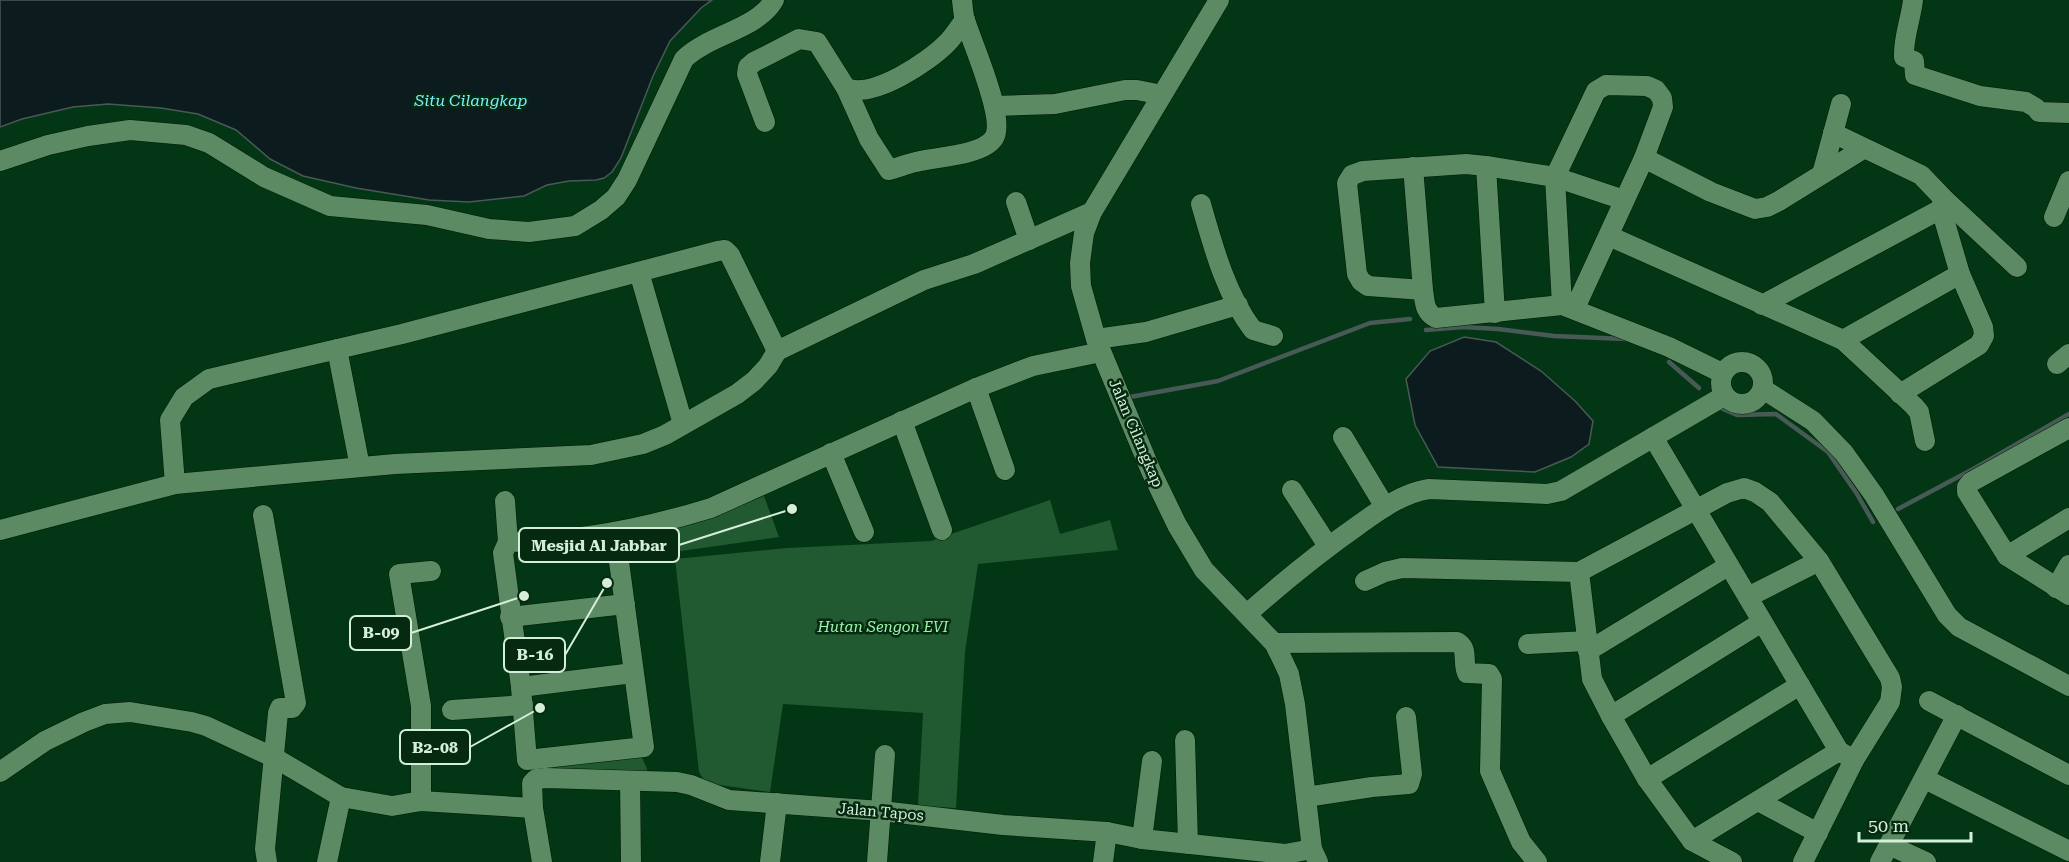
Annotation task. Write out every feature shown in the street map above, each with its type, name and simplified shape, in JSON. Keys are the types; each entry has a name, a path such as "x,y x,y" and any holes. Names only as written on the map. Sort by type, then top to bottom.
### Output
{"street":[{"path":"0,161 48,145 130,130 186,135 209,143 264,177 330,206 427,215 489,229 529,231 575,226 601,210 616,197 627,180 684,59 693,50 757,17 770,7 774,0"},
{"path":"765,122 747,74 748,67 800,39 817,42 846,88 869,139 889,170 915,162 973,151 986,145 995,137 997,123 995,106 965,20 962,0"},
{"path":"1913,0 1912,18 1904,48 1904,57 1914,61 1914,75 1980,96 2026,102 2039,112 2069,113"},
{"name":"Jalan Cilangkap","path":"1212,2 1179,69 1092,212 1084,233 1081,286 1099,345 1151,471 1177,525 1204,570 1274,643 1289,674 1315,855"},
{"path":"846,88 853,91 864,91 917,67 948,42 965,20"},
{"path":"1606,85 1647,86 1656,90 1662,98 1663,107 1644,158 1609,236 1569,306 1555,177 1596,91 1606,85"},
{"path":"995,106 1055,104 1125,90 1162,94"},
{"path":"1822,174 1841,104"},
{"path":"1833,133 1921,175 1942,203 2017,267"},
{"path":"1644,158 1711,192 1755,209 1767,207 1779,201 1863,148"},
{"path":"1423,290 1368,286 1361,281 1357,274 1347,183 1352,175 1363,171 1466,164 1555,177 1624,200"},
{"path":"1486,166 1495,313"},
{"path":"1413,167 1423,290 1425,308 1429,314 1436,318 1569,306 1668,347 1722,373"},
{"path":"2054,217 2069,181"},
{"path":"1016,202 1029,240"},
{"path":"1900,394 1979,345 1984,336 1983,327 1960,274 1942,203"},
{"path":"1762,305 1942,203"},
{"path":"1201,204 1212,240 1238,305 1253,330 1273,336"},
{"path":"0,530 176,484 360,466 591,455 643,444 665,435 737,394 768,366 777,351 924,280 974,264 1092,212"},
{"path":"1609,236 1843,340 1919,412 1925,441"},
{"path":"176,484 170,420 184,396 209,379 337,349 725,250 730,255 777,351"},
{"path":"639,272 683,424"},
{"path":"1843,340 1960,274"},
{"path":"508,542 615,532 671,520 711,508 976,388 1033,366 1238,305"},
{"path":"337,349 360,466"},
{"path":"1739,361 1750,363 1758,369 1763,379 1763,389 1756,400 1745,405 1733,404 1724,396 1720,385 1722,373 1729,365 1739,361"},
{"path":"976,388 1005,470"},
{"path":"1763,389 1813,421 1844,453 1874,495 1947,615 1959,627 2069,686"},
{"path":"1247,614 1328,546 1384,507 1416,491 1430,489 1547,494 1561,491 1724,396"},
{"path":"902,421 942,530"},
{"path":"2069,428 1971,482 1967,487 1967,492 2007,556 2062,592 2069,565"},
{"path":"1343,437 1384,507"},
{"path":"1653,437 1800,685 1847,756"},
{"path":"831,453 864,532"},
{"path":"1365,581 1385,572 1402,568 1579,572 1727,494 1744,488 1755,492 1770,502 1819,561 1890,678 1892,687 1890,702 1847,756 1818,833 1803,862"},
{"path":"1292,490 1328,546"},
{"path":"0,772 45,741 84,722 105,714 130,712 206,726 275,758 341,797 392,806 421,801 529,802 522,696 503,553 508,542 505,501"},
{"path":"263,515 296,703 292,708 279,710 265,849 267,862"},
{"path":"2007,556 2069,518"},
{"path":"527,760 644,747 615,532"},
{"path":"1748,597 1819,561"},
{"path":"1528,644 1588,646 1728,566"},
{"path":"421,801 421,706 399,574 431,571"},
{"path":"1579,572 1592,679 1611,716 1647,779 1692,841 1732,862"},
{"path":"510,617 625,604"},
{"path":"1611,716 1762,622"},
{"path":"1274,643 1457,642 1462,644 1465,648 1467,673 1489,674 1492,679 1490,771 1521,842 1538,862"},
{"path":"452,710 633,673"},
{"path":"1647,779 1800,685"},
{"path":"1929,701 2069,775"},
{"path":"1926,862 1885,854 1957,715"},
{"path":"1306,797 1409,784 1412,774 1406,717"},
{"path":"1185,740 1188,844"},
{"path":"878,862 885,755"},
{"path":"1692,841 1758,801 1847,756"},
{"path":"1142,839 1152,761"},
{"name":"Jalan Tapos","path":"542,862 529,802 532,783 536,779 677,782 729,800 881,811 1003,825 1107,832 1188,844 1211,855 1315,855"},
{"path":"1925,779 2069,851"},
{"path":"630,781 631,862"},
{"path":"327,862 341,797"},
{"path":"1758,801 1818,833"},
{"path":"770,862 777,803"},
{"path":"1103,862 1107,832"}],"green space":[{"path":"764,496 779,537 660,554 658,532 700,522"},
{"name":"Hutan Sengon EVI","path":"1050,500 1060,534 1110,520 1118,550 978,564 965,652 956,808 918,806 923,713 783,704 770,792 706,783 699,772 675,559 787,548 931,541"},
{"path":"640,753 650,776 543,775 542,762"}],"water":[{"name":"Situ Cilangkap","path":"0,0 712,0 701,8 670,41 653,76 621,158 612,172 596,180 547,185 524,196 469,202 429,200 356,188 303,176 270,159 236,130 198,114 161,108 108,104 73,107 22,119 0,127"},
{"path":"1464,337 1496,342 1541,371 1575,401 1593,421 1589,444 1571,457 1535,472 1438,467 1415,425 1406,379 1430,351"}],"waterway":[{"path":"1130,397 1218,381 1370,323 1410,319"},
{"path":"1426,330 1463,327 1554,336 1626,339"},
{"path":"1669,362 1699,388"},
{"path":"1723,409 1737,415 1776,414 1828,452 1873,522"},
{"path":"1898,509 2069,414"}],"place":[{"name":"Mesjid Al Jabbar","path":"792,509"},
{"name":"B-16","path":"607,583"},
{"name":"B-09","path":"524,596"},
{"name":"B2-08","path":"540,708"}]}
